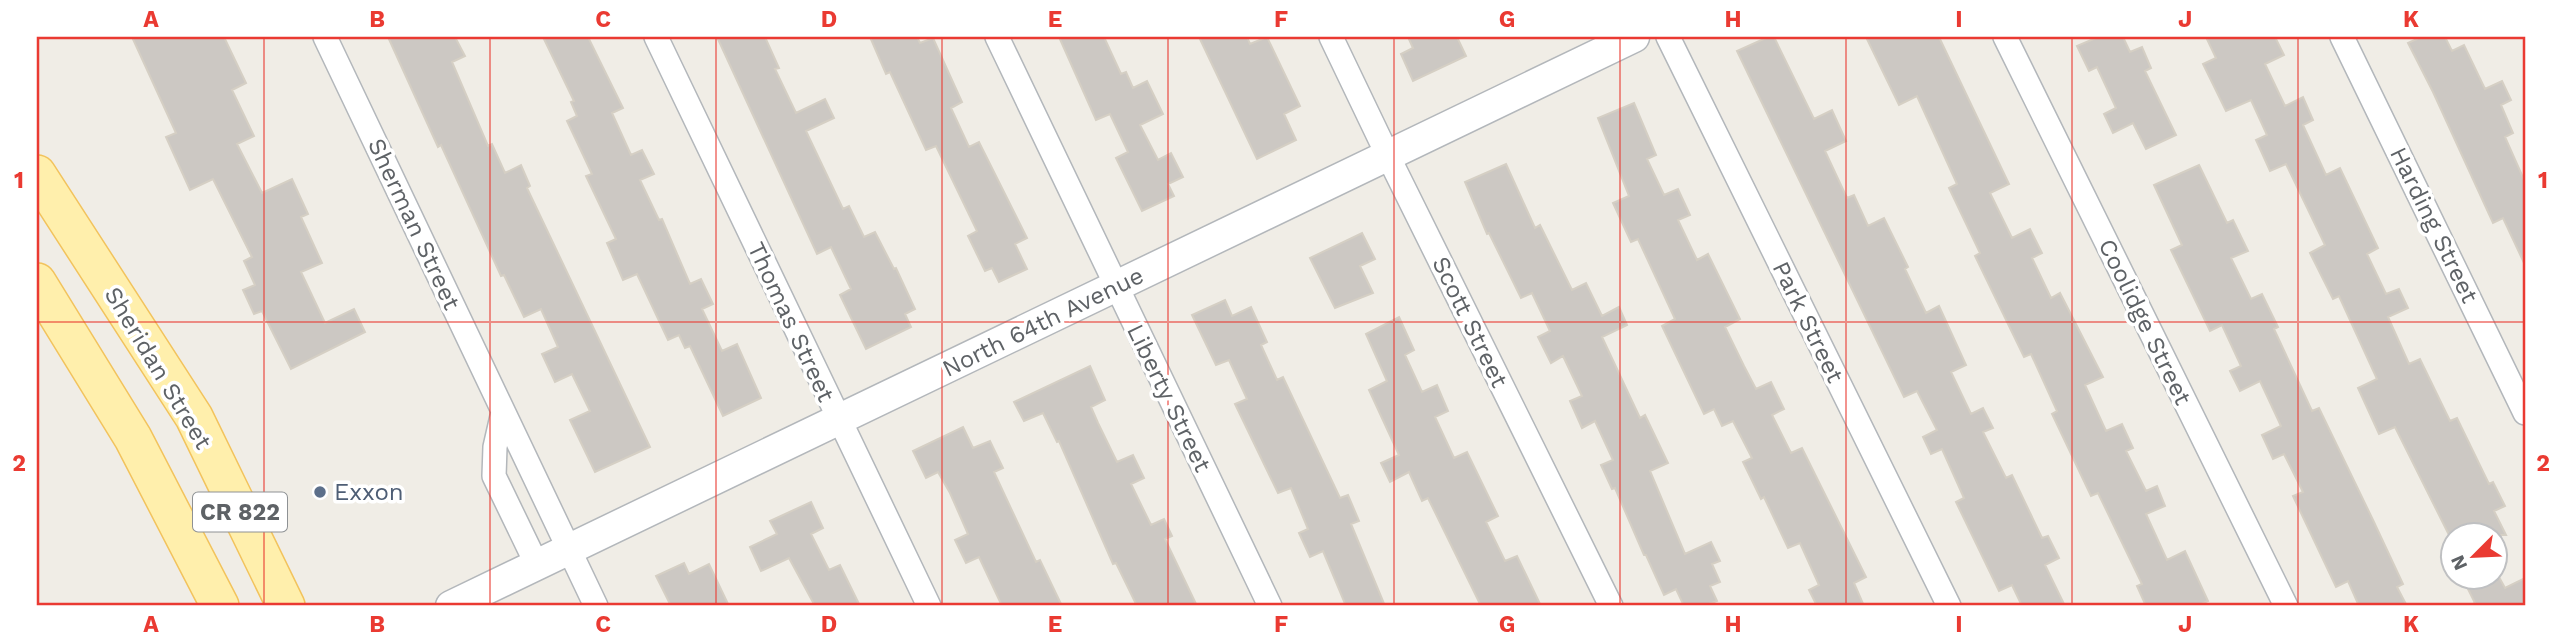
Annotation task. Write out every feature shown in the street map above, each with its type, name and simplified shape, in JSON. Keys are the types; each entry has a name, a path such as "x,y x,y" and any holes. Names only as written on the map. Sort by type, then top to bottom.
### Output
{"main road":[{"name":"Sheridan Street","path":"37,174 194,418 286,606"},
{"name":"CR 822","path":"37,282 134,438 220,606"}],"street":[{"name":"Sherman Street","path":"325,37 596,606"},
{"name":"Thomas Street","path":"656,37 929,606"},
{"name":"Liberty Street","path":"997,37 1270,606"},
{"name":"Scott Street","path":"1331,37 1611,606"},
{"name":"North 64th Avenue","path":"451,606 1634,37"},
{"name":"Park Street","path":"1668,37 1949,606"},
{"name":"Coolidge Street","path":"2005,37 2286,606"},
{"name":"Harding Street","path":"2342,37 2525,413"},
{"path":"503,412 495,447 494,476 537,565"}],"building":[{"path":"132,37 224,37 246,83 232,90 254,136 237,144 262,193 292,179 308,214 301,217 322,263 301,272 325,323 354,309 365,332 291,369 262,311 254,314 243,290 255,285 244,261 252,257 213,179 190,190 166,137 176,133"},
{"path":"388,37 455,37 465,56 452,62 488,146 492,144 505,173 521,165 530,186 527,188 650,447 595,472 570,420 590,411 572,374 555,382 542,354 558,347 541,309 524,317 504,275 501,276 441,145 438,147"},
{"path":"543,37 588,37 623,108 612,113 631,155 642,150 654,174 640,180 659,220 662,219 690,284 701,279 713,304 702,309 722,351 737,344 761,398 723,416 690,346 685,348 679,335 668,340 637,274 623,280 607,243 616,239 586,176 592,174 567,121 577,116 571,102 574,101"},
{"path":"717,37 765,37 779,68 775,69 796,113 825,99 834,118 806,131 843,209 849,206 864,237 875,232 894,269 896,268 915,309 905,314 911,327 866,349 840,295 851,289 831,247 817,254"},
{"path":"870,37 917,37 920,43 933,38 962,102 951,108 969,147 979,142 1027,238 1015,244 1027,269 999,282 992,268 985,271 968,236 977,231 936,146 926,150 890,72 886,74"},
{"path":"1059,37 1104,37 1121,74 1126,72 1133,88 1147,81 1163,114 1140,125 1158,160 1171,153 1183,177 1168,184 1174,196 1142,211 1116,158 1128,152 1110,114 1096,120"},
{"path":"1199,37 1247,37 1250,44 1267,37 1300,106 1284,114 1296,140 1257,159"},
{"path":"1408,37 1457,37 1466,56 1413,81 1401,54 1413,48"},
{"path":"1768,37 1774,37 1814,119 1832,110 1846,141 1825,151 1847,198 1854,195 1868,226 1884,218 1908,267 1905,269 1926,313 1939,306 1966,365 1951,372 1971,414 1983,408 1993,428 1983,432 2006,478 2012,475 2042,538 2048,536 2059,558 2045,565 2065,606 2022,606 2012,585 1999,591 1956,502 1964,498 1942,449 1931,454 1923,437 1937,430 1917,391 1904,397 1737,51"},
{"path":"1866,37 1939,37 2009,184 1990,193 2012,238 2030,229 2042,253 2032,258 2051,298 2060,293 2103,377 2085,385 2106,431 2122,424 2133,448 2126,451 2146,491 2157,486 2165,506 2146,514 2167,560 2185,551 2208,601 2197,606 2146,606 2137,586 2142,584 2098,493 2091,496 2052,414 2057,411 2031,354 2024,357 1975,256 1980,253 1949,188 1957,184 1917,96 1899,105"},
{"path":"2098,37 2123,37 2130,52 2142,47 2151,68 2145,71 2176,135 2146,149 2133,123 2113,133 2104,114 2116,108 2097,67 2089,71 2077,46"},
{"path":"2206,37 2275,37 2284,55 2265,64 2285,106 2303,97 2313,120 2303,125 2326,175 2340,168 2378,248 2367,254 2386,294 2399,289 2408,308 2388,317 2409,364 2420,359 2450,421 2457,418 2489,484 2493,482 2505,506 2494,511 2498,520 2442,520 2395,427 2379,434 2358,388 2377,379 2339,296 2333,299 2310,253 2325,245 2286,164 2270,171 2256,140 2267,135 2251,100 2226,111 2203,64 2216,58"},
{"path":"2421,37 2445,37 2452,51 2464,45 2485,89 2502,81 2511,100 2501,105 2513,133 2505,137 2525,182 2525,265 2503,218 2493,223 2408,43"},
{"path":"1634,103 1656,155 1647,159 1664,195 1678,189 1690,215 1678,220 1697,260 1708,254 1740,319 1725,327 1744,366 1756,389 1771,382 1784,409 1772,415 1791,453 1802,448 1866,577 1854,583 1864,606 1817,606 1809,590 1819,585 1800,543 1788,548 1764,497 1761,499 1743,462 1752,458 1733,421 1722,426 1714,409 1704,414 1662,326 1675,319 1638,239 1631,242 1613,203 1629,196 1598,118"},
{"path":"1506,164 1535,228 1540,225 1572,290 1586,283 1602,316 1619,307 1627,325 1602,337 1640,418 1645,415 1668,463 1650,471 1685,554 1711,542 1720,561 1712,564 1720,582 1710,586 1717,601 1704,606 1684,606 1676,589 1664,595 1615,488 1612,489 1601,465 1613,460 1595,421 1582,428 1570,401 1582,396 1563,356 1551,363 1538,337 1550,331 1532,293 1521,298 1489,233 1487,234 1465,182"},
{"path":"2199,165 2227,223 2233,220 2248,251 2231,258 2251,299 2262,294 2278,327 2274,329 2312,411 2319,408 2403,584 2397,587 2407,606 2359,606 2348,581 2336,587 2293,496 2303,492 2284,454 2273,459 2262,435 2281,426 2260,381 2240,391 2230,371 2241,366 2222,325 2210,331 2171,250 2182,245 2154,185"},
{"path":"1362,233 1375,259 1360,266 1373,293 1335,308 1310,258"},
{"path":"1225,300 1232,316 1251,307 1267,342 1261,345 1277,380 1283,377 1340,498 1348,495 1359,521 1351,524 1385,606 1346,606 1323,551 1310,557 1299,533 1308,529 1291,488 1278,493 1235,404 1247,399 1229,360 1216,365 1192,315"},
{"path":"1399,317 1414,350 1405,355 1422,392 1437,385 1448,411 1435,417 1454,458 1467,452 1498,516 1486,522 1505,561 1517,556 1541,606 1481,606 1428,498 1422,501 1409,472 1390,482 1381,463 1399,455 1369,390 1387,381 1366,334"},
{"path":"1090,366 1105,400 1091,407 1098,423 1117,462 1133,455 1144,478 1131,484 1151,525 1164,519 1172,536 1165,539 1197,606 1137,606 1116,563 1113,564 1059,441 1057,442 1043,413 1024,421 1014,402"},
{"path":"963,427 973,448 990,441 1003,468 994,472 1036,562 1040,560 1062,606 1002,606 979,557 966,563 955,540 968,534 950,493 938,472 926,478 913,451"},
{"path":"811,502 823,528 811,534 829,570 840,565 860,606 815,606 789,558 761,571 750,547 777,534 770,521"},
{"path":"684,563 689,574 709,564 729,606 671,606 656,576"},
{"path":"2525,578 2525,606 2469,606 2475,603 2468,590 2510,590 2510,586"}],"place":[{"name":"Exxon","path":"320,492"}]}
